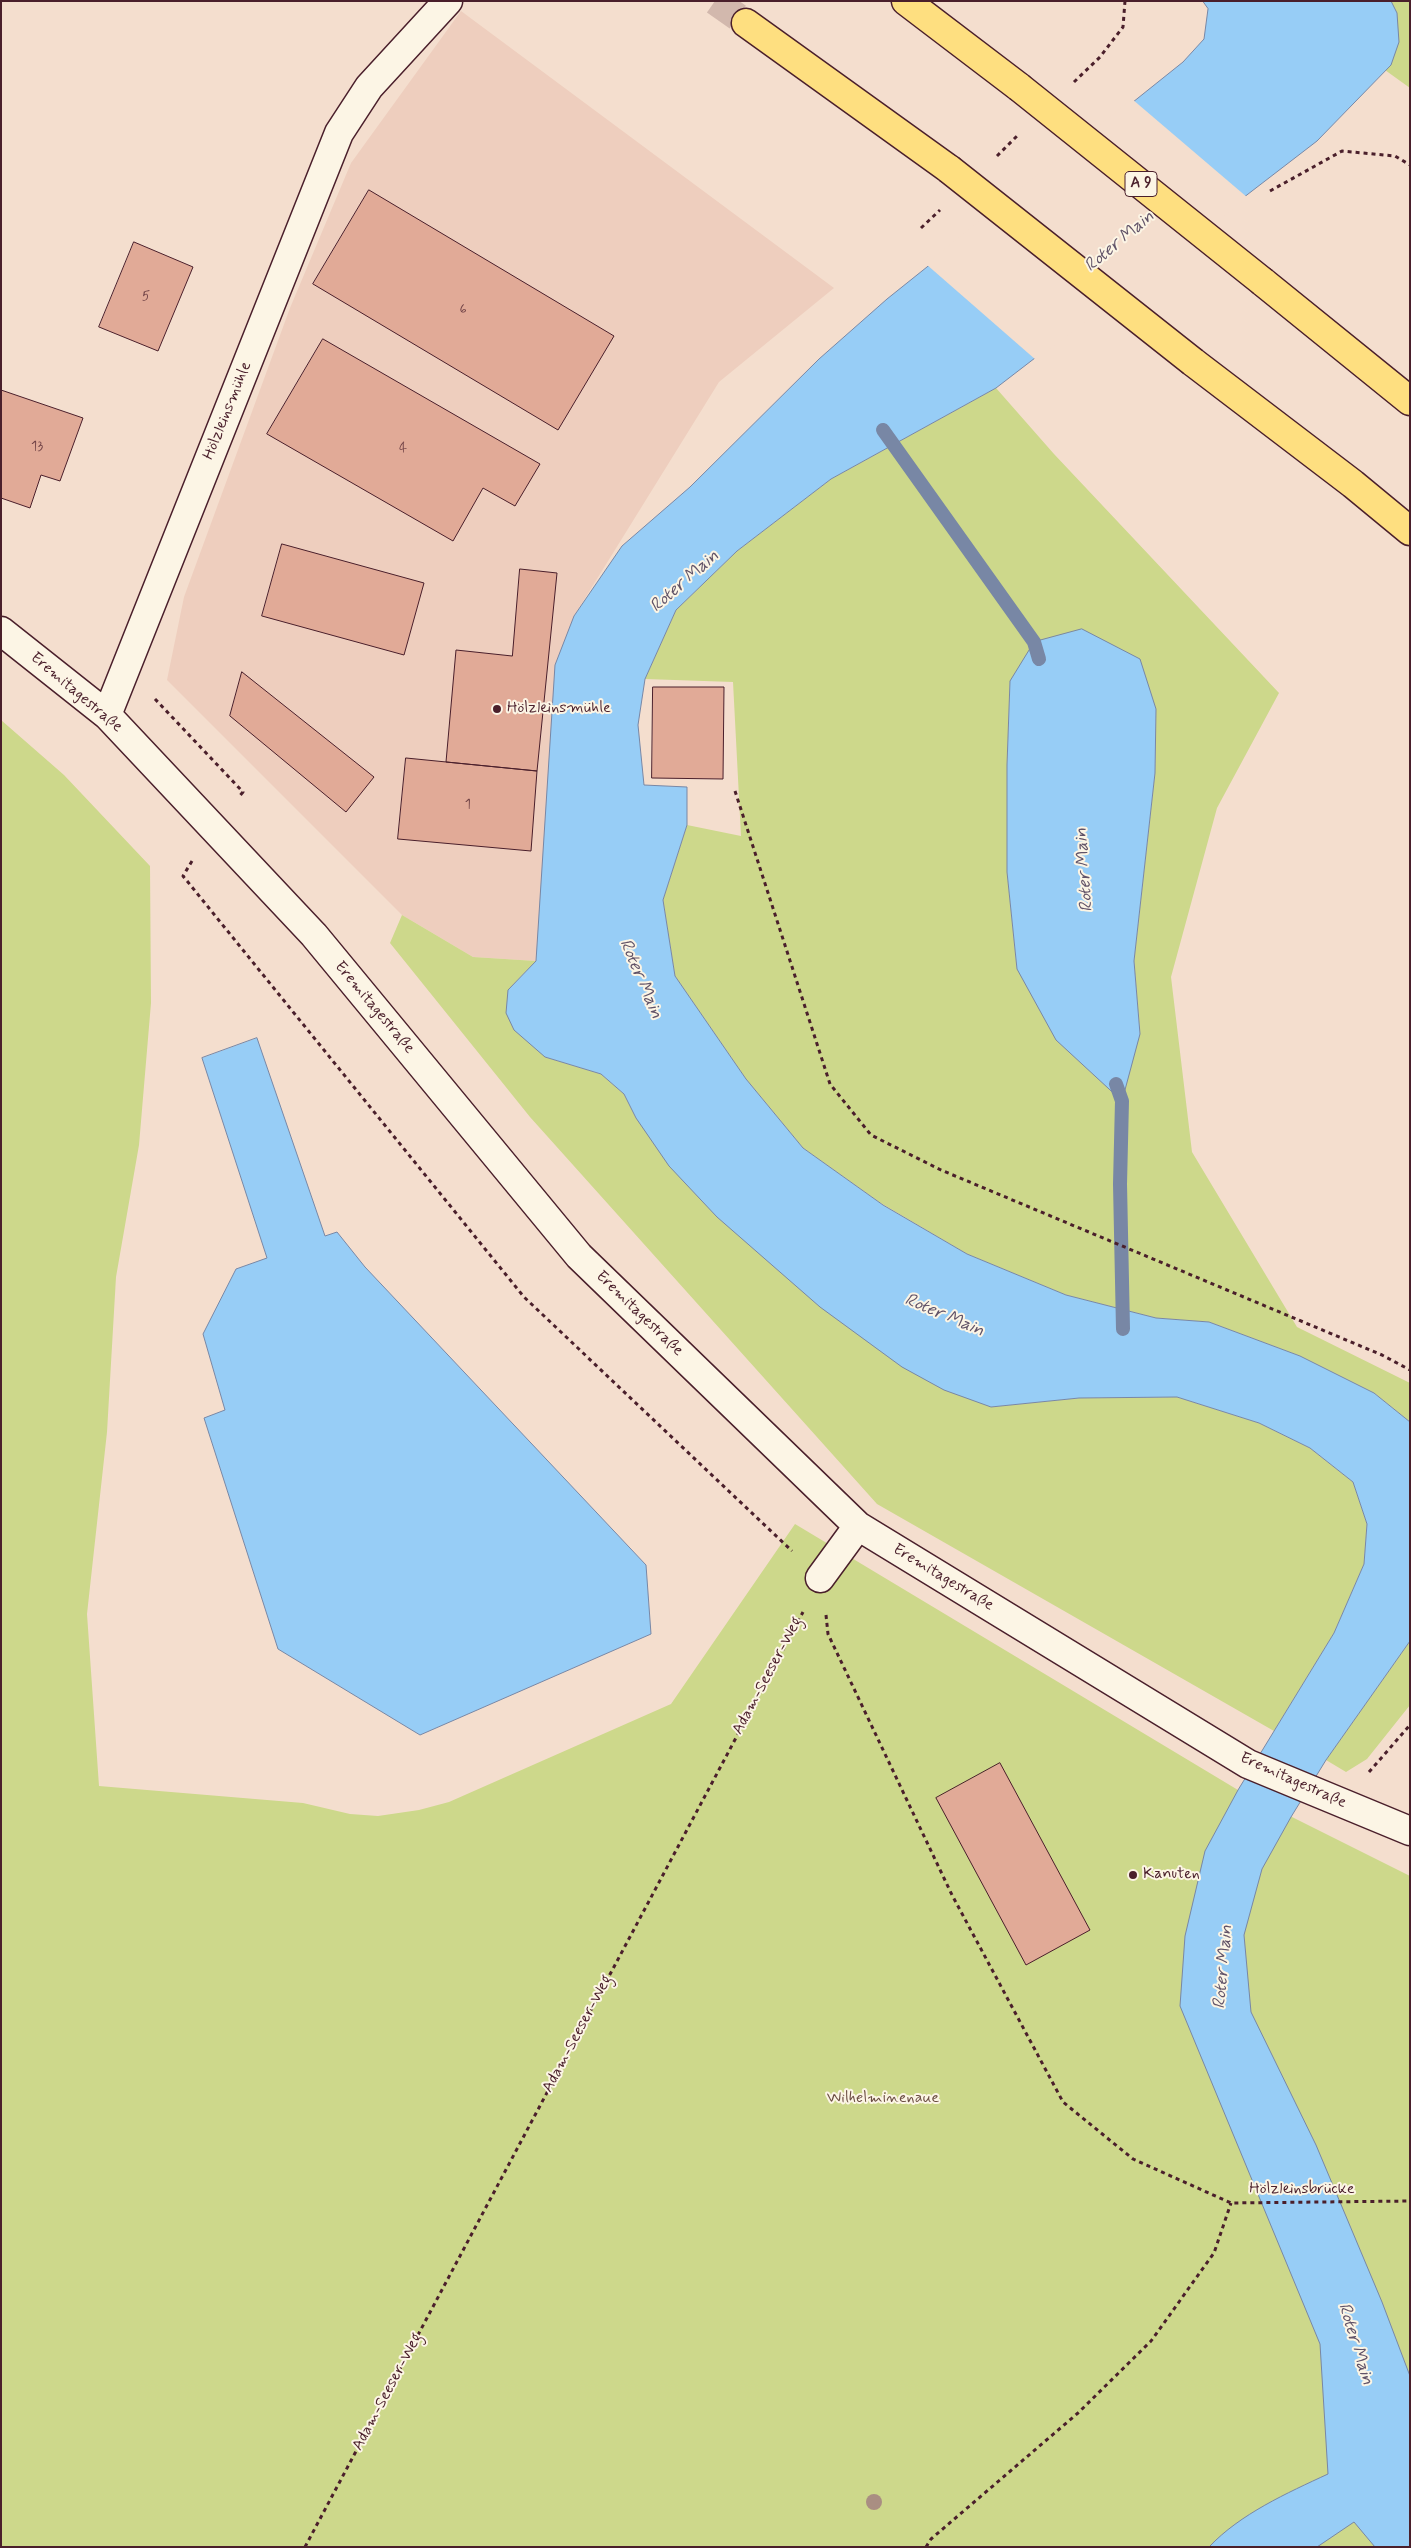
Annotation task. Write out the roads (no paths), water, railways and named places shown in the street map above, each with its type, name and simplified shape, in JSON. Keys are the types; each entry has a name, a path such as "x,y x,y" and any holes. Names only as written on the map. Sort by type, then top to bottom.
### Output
{"highway":[{"name":"A 9","path":"906,1 1019,87 1410,401"},
{"path":"746,23 949,169 1193,362 1353,484 1410,531"}],"street":[{"name":"Hölzleinsmühle","path":"107,715 339,133 369,87 448,1"},
{"name":"Eremitagestraße","path":"1,631 107,715 314,935 579,1256 858,1526 1248,1764 1410,1831"},
{"path":"820,1578 858,1526"}],"water":[{"path":"1203,1 1391,1 1397,13 1399,42 1391,65 1317,141 996,388 831,479 737,551 676,610 645,679 638,725 644,785 687,787 687,825 663,900 675,976 746,1079 803,1148 883,1205 967,1254 1066,1295 1156,1318 1209,1322 1300,1356 1374,1393 1410,1422 1410,1641 1326,1760 1291,1817 1262,1869 1244,1935 1251,2012 1316,2145 1382,2302 1410,2376 1410,2547 1375,2547 1354,2522 1317,2547 1209,2547 1221,2535 1249,2514 1328,2474 1320,2344 1180,2006 1185,1936 1205,1851 1238,1790 1334,1633 1364,1564 1367,1524 1353,1482 1310,1448 1259,1423 1177,1397 1079,1398 991,1407 944,1390 902,1367 820,1307 717,1217 669,1166 636,1118 624,1094 601,1074 545,1057 514,1030 506,1013 508,990 536,961 555,665 574,616 622,546 690,487 819,359 887,299 1183,62 1204,39 1208,9"},
{"path":"1082,629 1140,659 1156,709 1155,773 1134,961 1140,1034 1122,1101 1056,1040 1017,969 1007,872 1007,765 1010,681 1034,642"},
{"path":"257,1038 325,1236 337,1232 365,1267 646,1565 651,1634 420,1735 278,1649 204,1418 225,1410 203,1334 236,1269 267,1258 202,1058"}],"waterway":[{"name":"Roter Main","path":"883,430 1034,642 1039,659"},
{"name":"Roter Main","path":"1116,1084 1122,1101 1120,1184 1123,1329"}],"tunnel":[{"path":"715,1 746,23"}],"place":[{"name":"Hölzleinsmühle","path":"497,709"},
{"name":"Kanuten","path":"1133,1875"}],"park label":[{"name":"Wilhelminenaue","path":"883,2099"}]}
